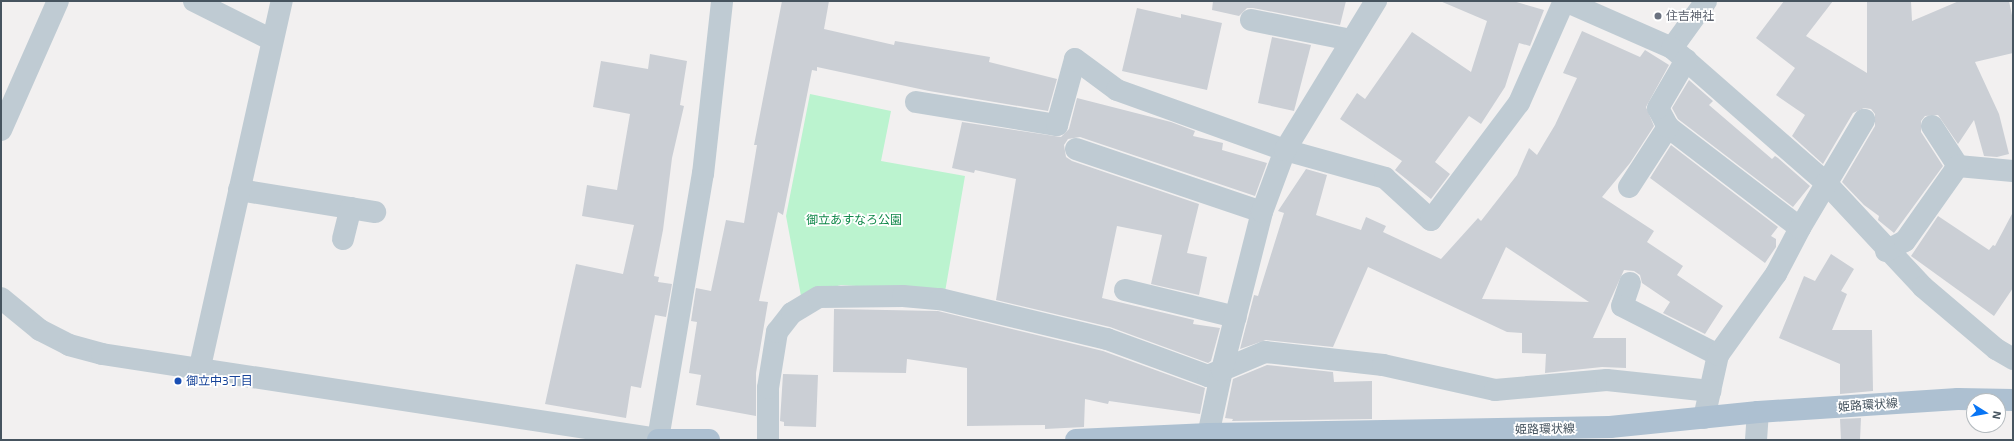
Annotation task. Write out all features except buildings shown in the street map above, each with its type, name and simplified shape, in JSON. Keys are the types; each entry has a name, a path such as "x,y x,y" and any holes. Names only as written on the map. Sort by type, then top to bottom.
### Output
{"main road":[{"name":"姫路環状線","path":"1076,440 1208,437 1609,433 1704,418 1758,412 1958,399 2013,400"},
{"path":"658,440 709,440"}],"street":[{"path":"1,130 58,1"},
{"path":"194,1 272,40"},
{"path":"199,370 282,1"},
{"path":"1,298 40,330 69,345 102,354 658,440 703,174 722,1"},
{"path":"1208,437 1222,370 1262,212 1285,150 1376,1"},
{"path":"916,102 1057,125 1075,58 1117,90 1285,150 1385,178 1431,220 1519,103 1564,1 1679,54 1826,183 1886,251 1935,298 1996,349 2013,359"},
{"path":"1706,1 1679,54 1658,108 1668,127 1800,228"},
{"path":"1251,20 1351,40"},
{"path":"1704,418 1718,355 1776,274 1800,228 1864,120"},
{"path":"1932,126 1958,166"},
{"path":"1629,187 1668,127"},
{"path":"1076,148 1262,212"},
{"path":"1886,251 1905,241 1958,166"},
{"path":"1958,166 2013,171"},
{"path":"239,190 375,212"},
{"path":"343,239 351,208"},
{"path":"1630,283 1622,306 1718,355"},
{"path":"1125,290 1236,317"},
{"path":"768,440 768,388 777,332 792,312 818,297 903,296 940,299 1107,339 1208,376 1265,352 1383,365 1495,390 1607,380 1710,391"},
{"path":"1756,440 1758,412"}],"green space":[{"name":"御立あすなろ公園","path":"810,94 891,111 881,161 965,176 945,292 841,285 801,296 786,216"}],"place":[{"name":"住吉神社","path":"1658,16"},
{"name":"御立中3丁目","path":"178,381"}]}
